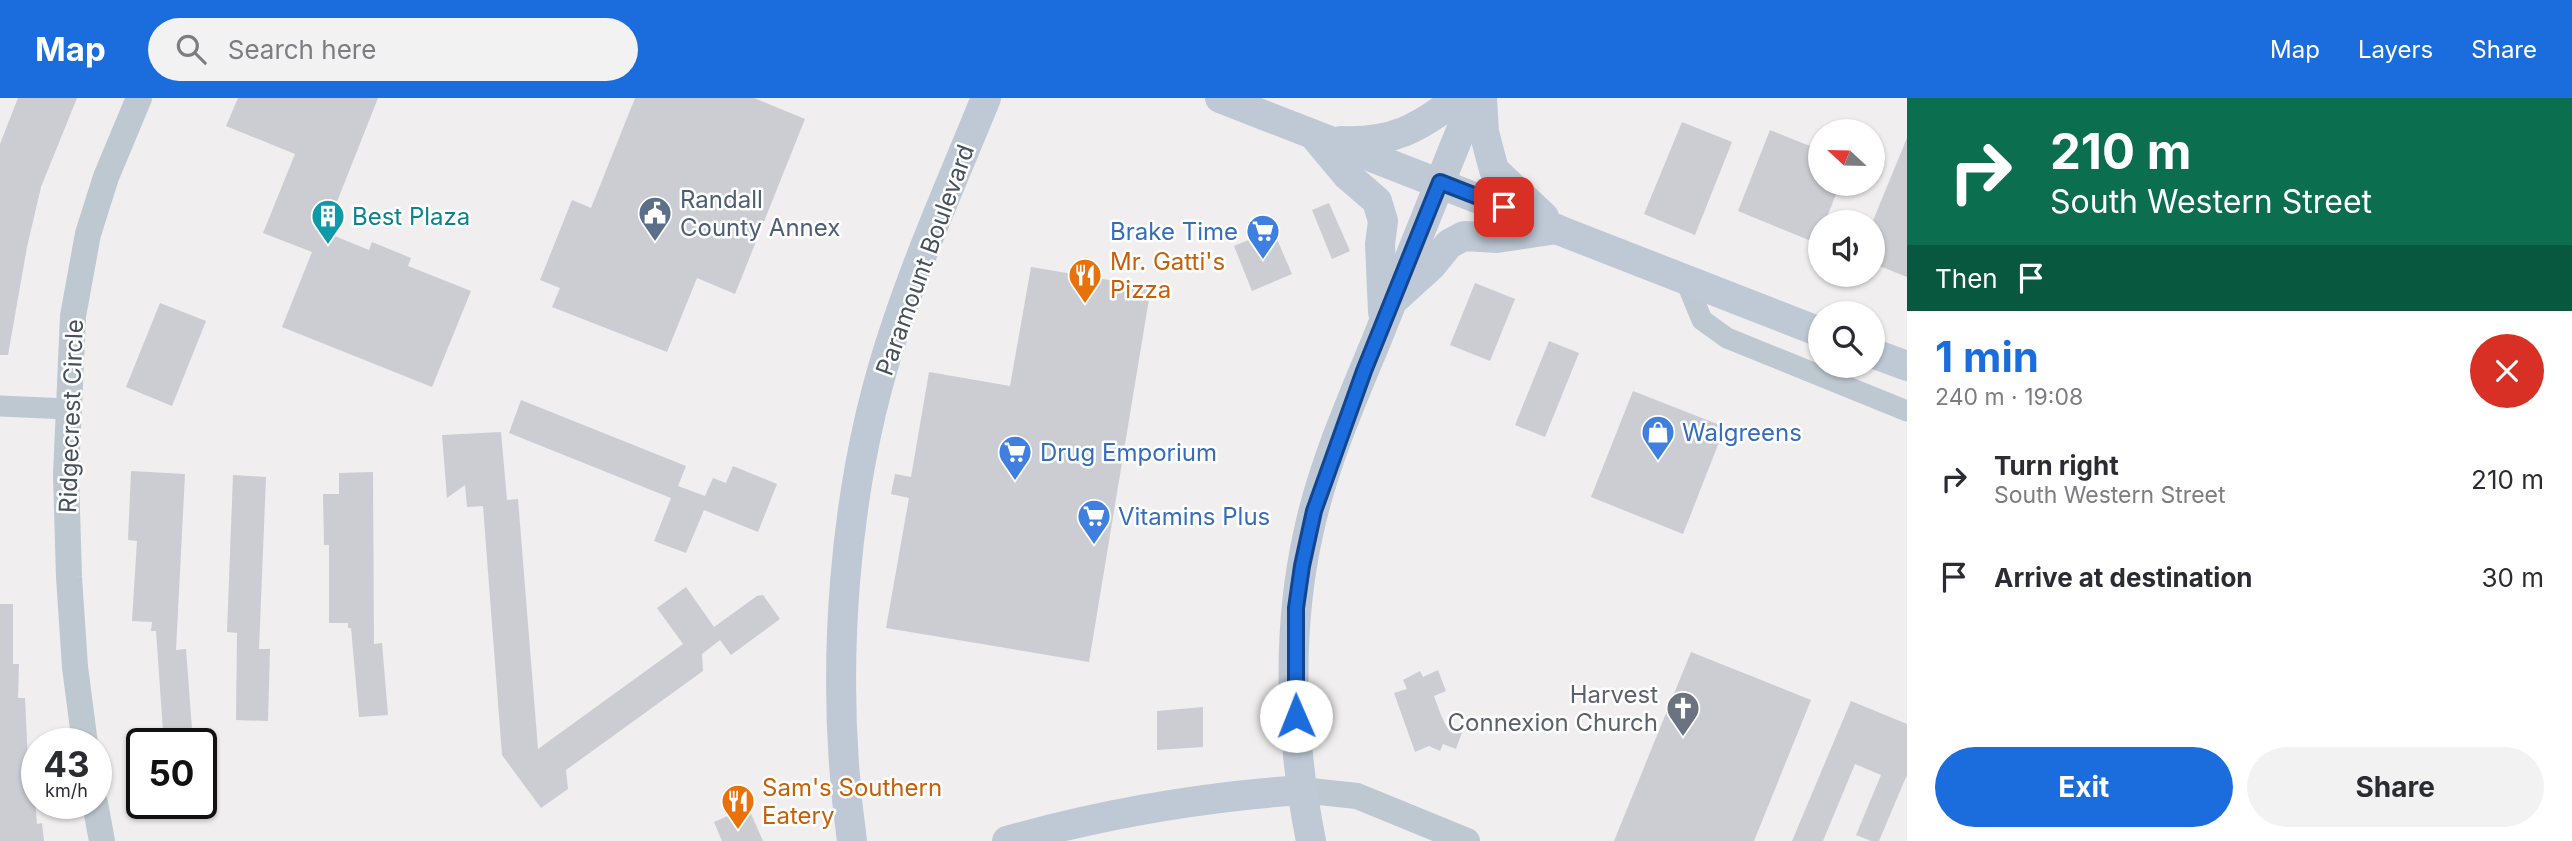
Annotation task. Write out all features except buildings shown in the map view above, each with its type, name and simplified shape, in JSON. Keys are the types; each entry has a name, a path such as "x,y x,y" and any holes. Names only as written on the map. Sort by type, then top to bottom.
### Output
{"main road":[{"name":"Paramount Boulevard","path":"852,841 842,762 841,671 847,569 863,456 880,377 895,327 935,219 986,98"},
{"path":"1220,98 1808,327"},
{"path":"1320,138 1364,142 1401,135 1434,117 1458,98"},
{"path":"1311,841 1301,790 1295,695 1296,608 1302,566 1318,494 1387,313 1474,98"},
{"path":"1482,98 1484,132 1494,170 1557,229"},
{"path":"1320,138 1348,176 1377,201 1383,221 1380,244 1387,313"},
{"path":"1387,313 1449,244 1464,236 1497,237 1557,229"},
{"path":"1885,358 1907,366"},
{"path":"1007,841 1109,817 1263,793 1301,790"}],"street":[{"name":"Ridgecrest Circle","path":"83,728 75,667 66,475 73,316 88,234 106,177 139,98"},
{"path":"1685,279 1702,320 1727,338 1907,411"},
{"path":"0,406 68,409"},
{"path":"1301,790 1357,796 1467,841"},
{"path":"98,819 102,841"}],"place":[{"name":"Randall County Annex","path":"655,243"},
{"name":"Best Plaza","path":"328,246"},
{"name":"Brake Time","path":"1263,261"},
{"name":"Mr. Gatti's Pizza","path":"1085,305"},
{"name":"Walgreens","path":"1658,462"},
{"name":"Drug Emporium","path":"1015,482"},
{"name":"Vitamins Plus","path":"1094,546"},
{"name":"Harvest Connexion Church","path":"1683,738"},
{"name":"Sam's Southern Eatery","path":"738,831"}],"route":[{"path":"1296,716 1296,608 1318,494 1440,182 1504,207"}]}
